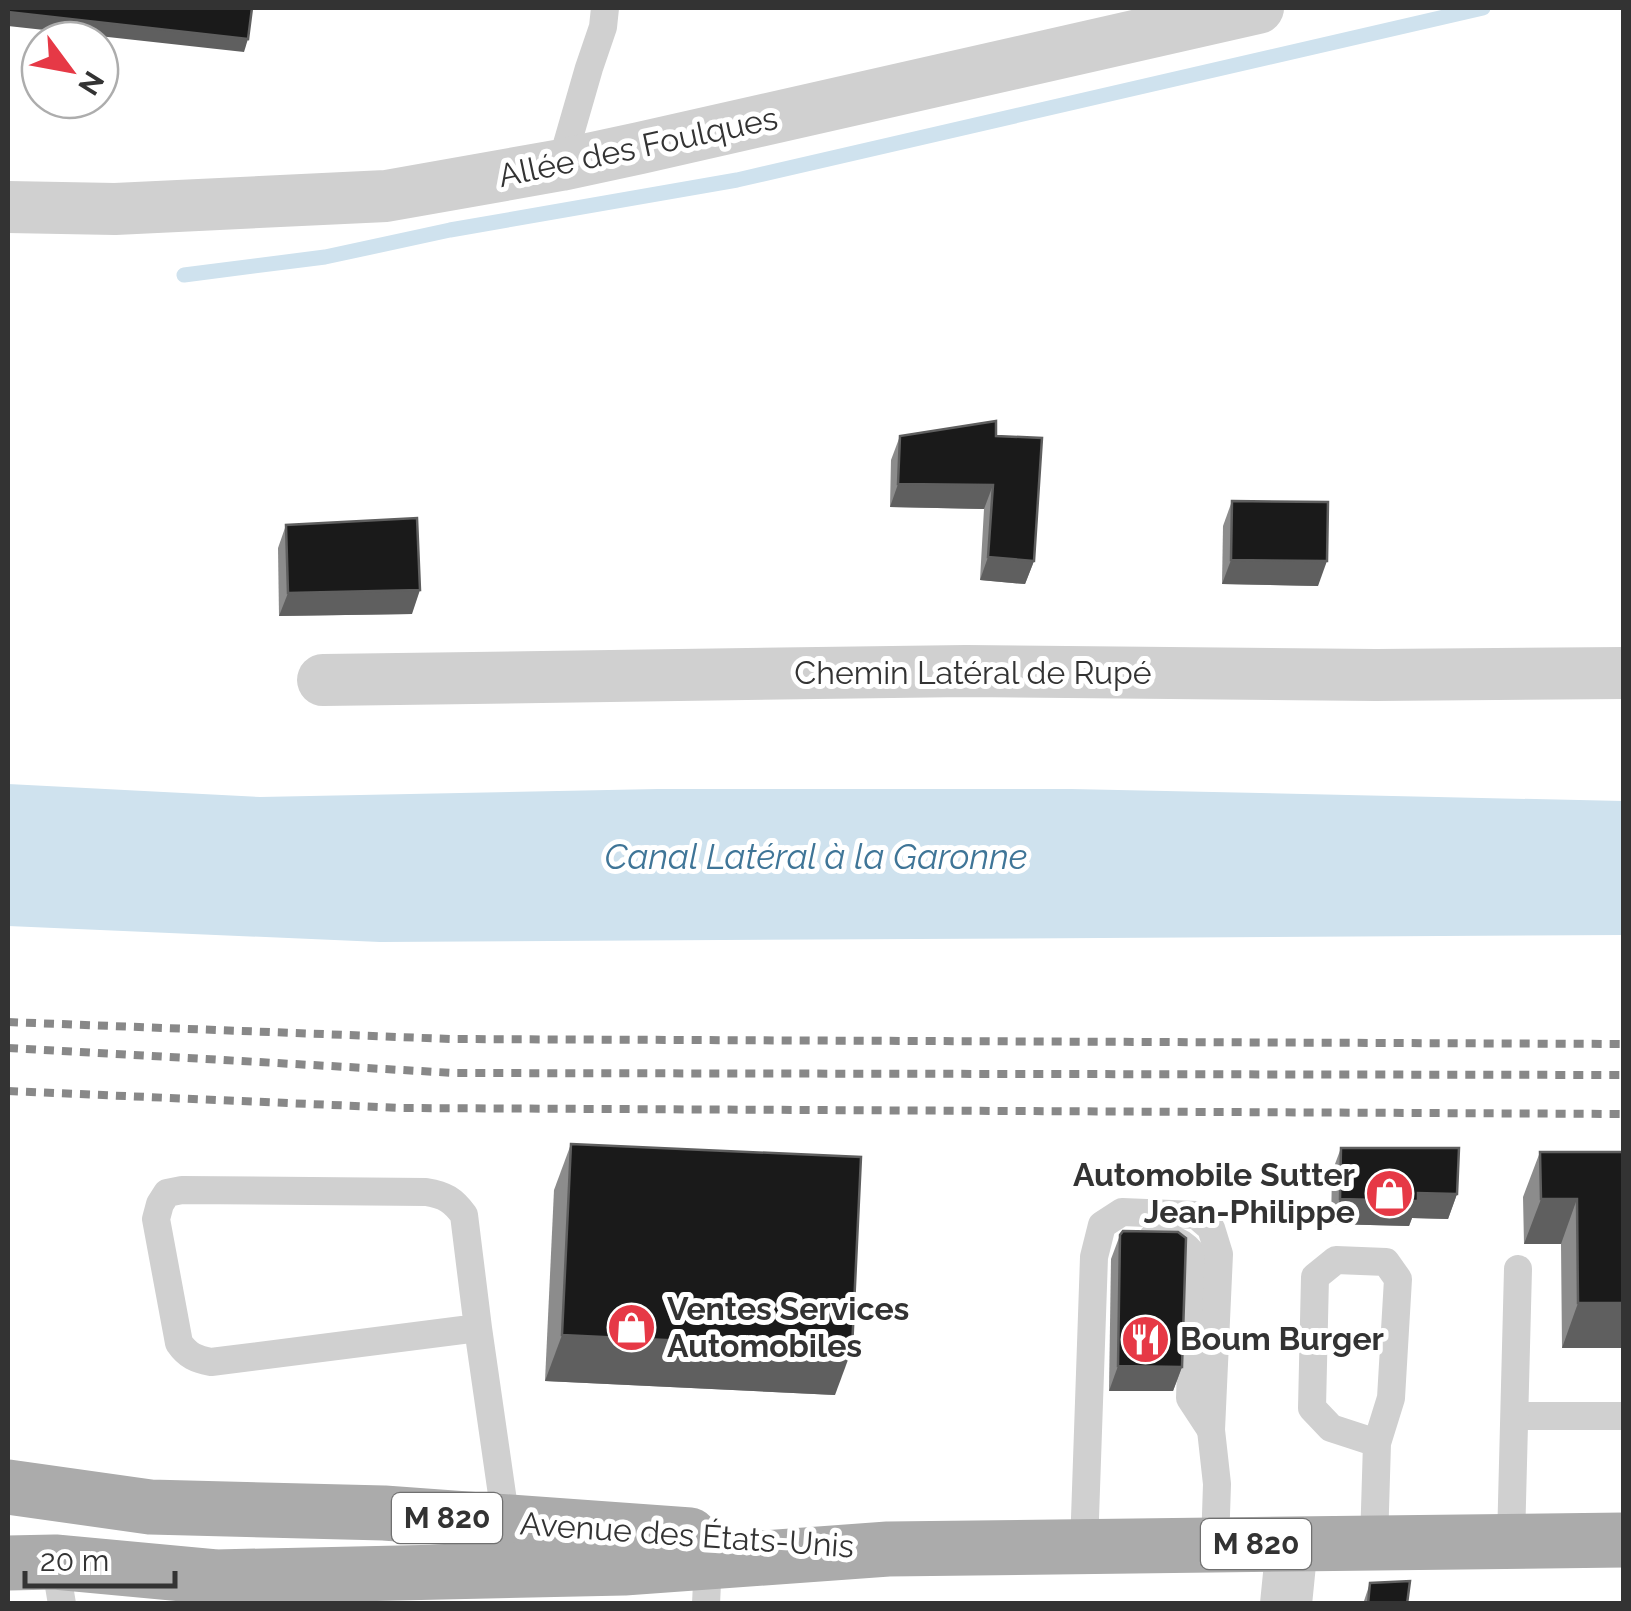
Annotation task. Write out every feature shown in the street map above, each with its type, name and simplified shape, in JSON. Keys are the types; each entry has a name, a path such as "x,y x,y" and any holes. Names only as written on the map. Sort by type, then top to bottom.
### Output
{"main road":[{"name":"Avenue des États-Unis","path":"8,1487 150,1507 384,1513 888,1550 1624,1540"},
{"name":"Avenue des États-Unis","path":"41,1576 216,1577 624,1568 707,1583 888,1550"}],"street":[{"name":"Allée des Foulques","path":"8,206 115,209 386,196 561,165 1258,8"},
{"name":"Chemin Latéral de Rupé","path":"324,680 966,670 1376,675 1624,673"},
{"path":"1286,1604 1292,1544"}],"lane":[{"path":"561,165 588,68 604,27 605,8"},
{"path":"478,1328 210,1362 197,1359 186,1354 179,1344 156,1219 160,1204 166,1193 182,1190 426,1192 454,1200 464,1215 506,1522"},
{"path":"1084,1547 1094,1257 1102,1225 1122,1212 1196,1214 1210,1228 1219,1254 1211,1430 1217,1484 1215,1545"},
{"path":"1374,1543 1378,1443 1391,1398 1398,1279 1386,1262 1336,1260 1316,1277 1312,1408 1331,1428 1378,1443"},
{"path":"1512,1541 1518,1269"},
{"path":"1515,1416 1624,1416"}],"water":[{"name":"Canal Latéral à la Garonne","path":"8,784 260,797 658,789 1071,789 1623,801 1623,935 380,942 8,926"}],"building":[{"path":"8,8 252,8 248,39 120,25 120,20 8,12"},
{"path":"996,421 996,436 1042,438 1034,561 988,557 993,485 898,484 900,436"},
{"path":"1232,501 1328,502 1327,561 1231,560"},
{"path":"417,518 420,590 288,593 286,525"},
{"path":"571,1144 861,1157 852,1349 562,1335"},
{"path":"1341,1148 1459,1148 1457,1194 1418,1193 1418,1201 1340,1199"},
{"path":"1540,1152 1624,1152 1624,1303 1578,1303 1577,1199 1541,1199"},
{"path":"1123,1231 1178,1232 1186,1238 1182,1367 1118,1366"},
{"path":"1410,1581 1407,1604 1368,1604 1370,1583"}],"waterway":[{"path":"184,275 325,257 450,230 737,180 1483,8"}],"railway":[{"path":"8,1022 451,1039 1624,1044"},
{"path":"8,1048 455,1073 1624,1075"},
{"path":"8,1091 403,1108 1624,1114"}],"place":[{"name":"Automobile Sutter Jean-Philippe","path":"1390,1193"},
{"name":"Ventes Services Automobiles","path":"632,1327"},
{"name":"Boum Burger","path":"1145,1339"}]}
